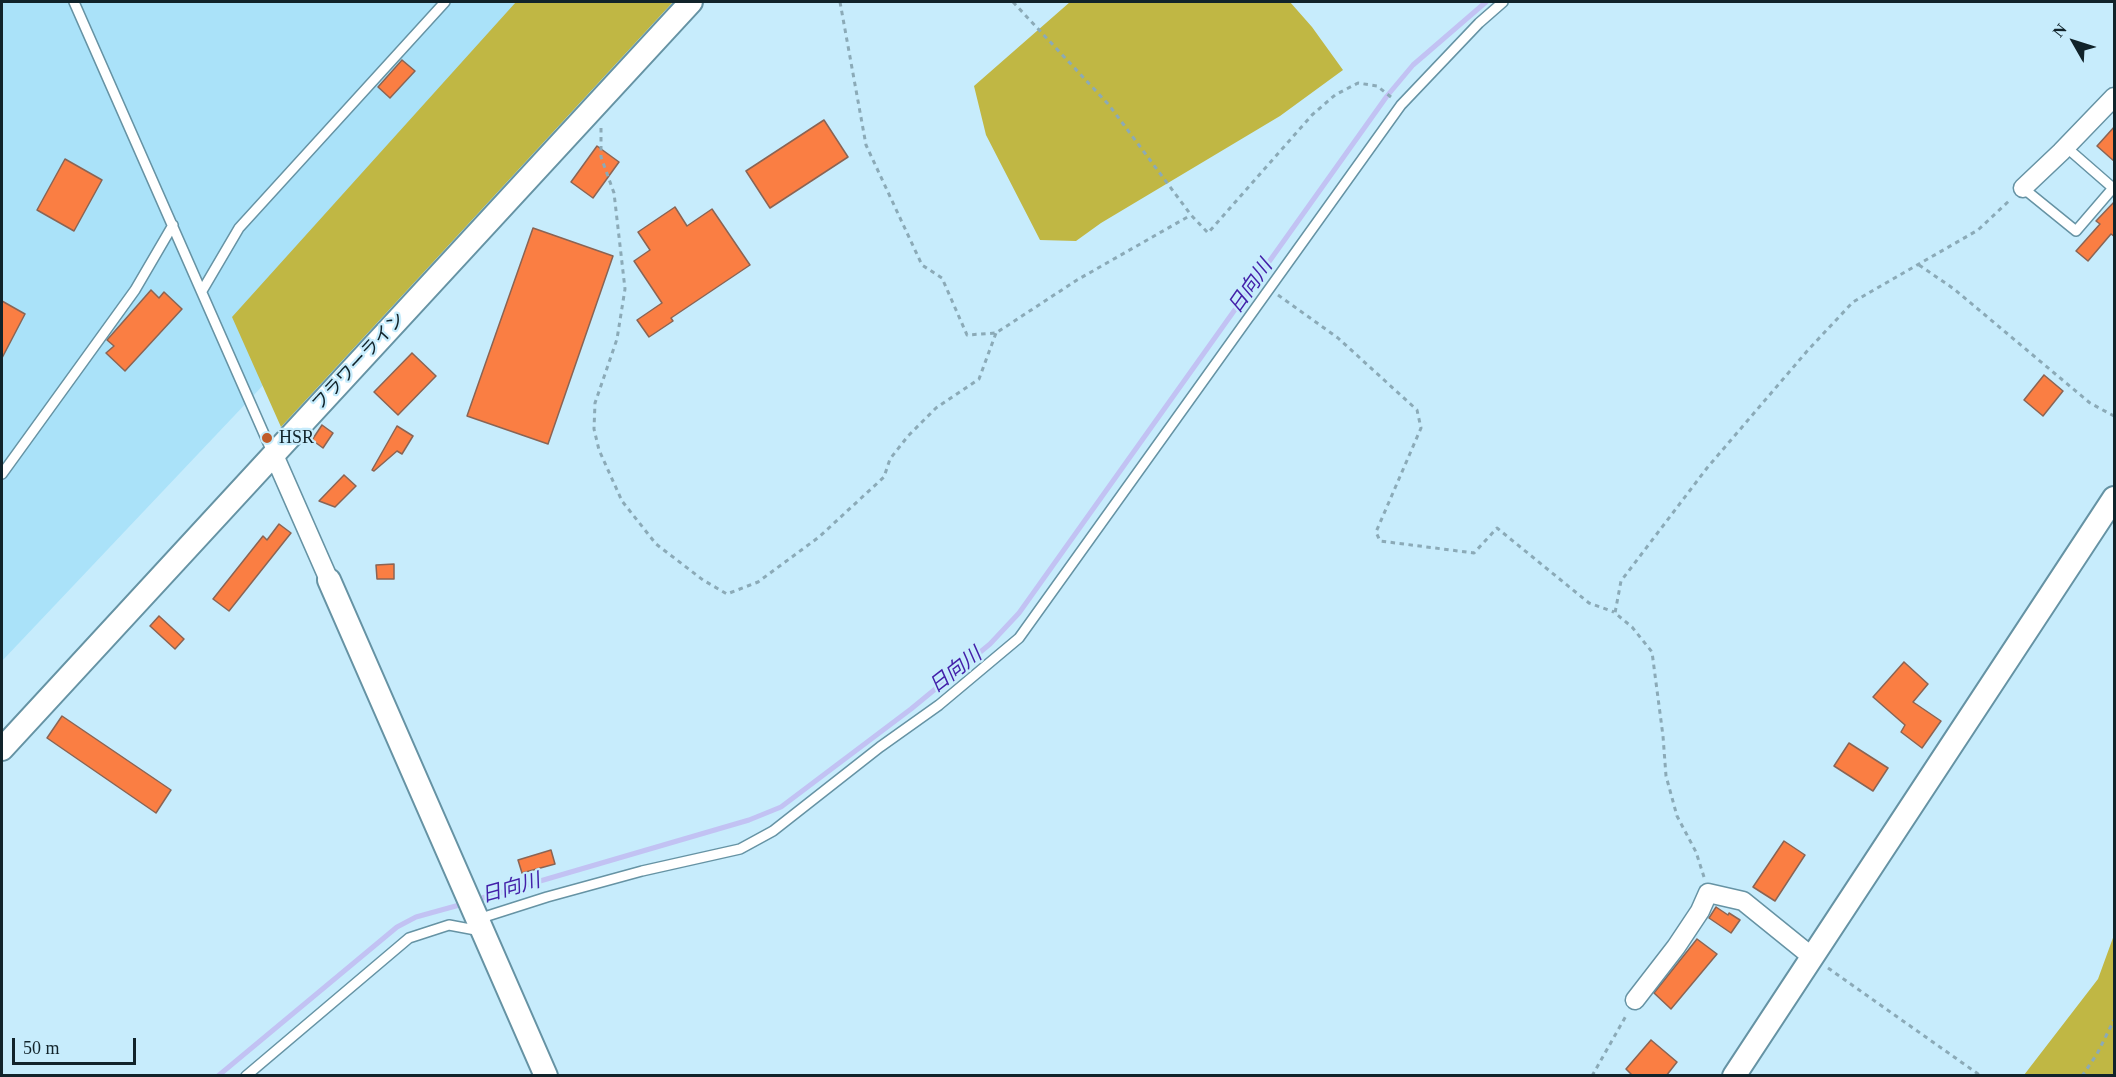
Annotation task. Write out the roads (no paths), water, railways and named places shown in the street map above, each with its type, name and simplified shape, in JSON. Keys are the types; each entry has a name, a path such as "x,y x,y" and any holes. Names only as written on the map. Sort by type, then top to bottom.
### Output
{"street":[{"name":"フラワーライン","path":"2,748 691,2"},
{"path":"2023,188 2115,97"},
{"path":"274,455 546,1076"},
{"path":"1734,1076 2115,498"},
{"path":"1635,1000 1676,947 1700,911 1708,893 1743,901 1811,956"}],"lane":[{"path":"74,2 274,455"},
{"path":"202,291 239,228 445,2"},
{"path":"246,1076 410,938 450,925 481,925 547,897 642,871 740,849 773,831 880,747 939,705 1018,638 1401,105 1479,23 1503,2"},
{"path":"2023,188 2076,231 2113,188 2066,147"},
{"path":"2,474 135,290 173,225"}],"waterway":[{"name":"日向川","path":"475,900 749,820 781,807 911,709 990,644 1019,613 1387,96 1413,65 1486,2"},
{"name":"日向川","path":"218,1076 397,927 416,917 463,904"}],"place":[{"name":"HSR","path":"267,438"}]}
